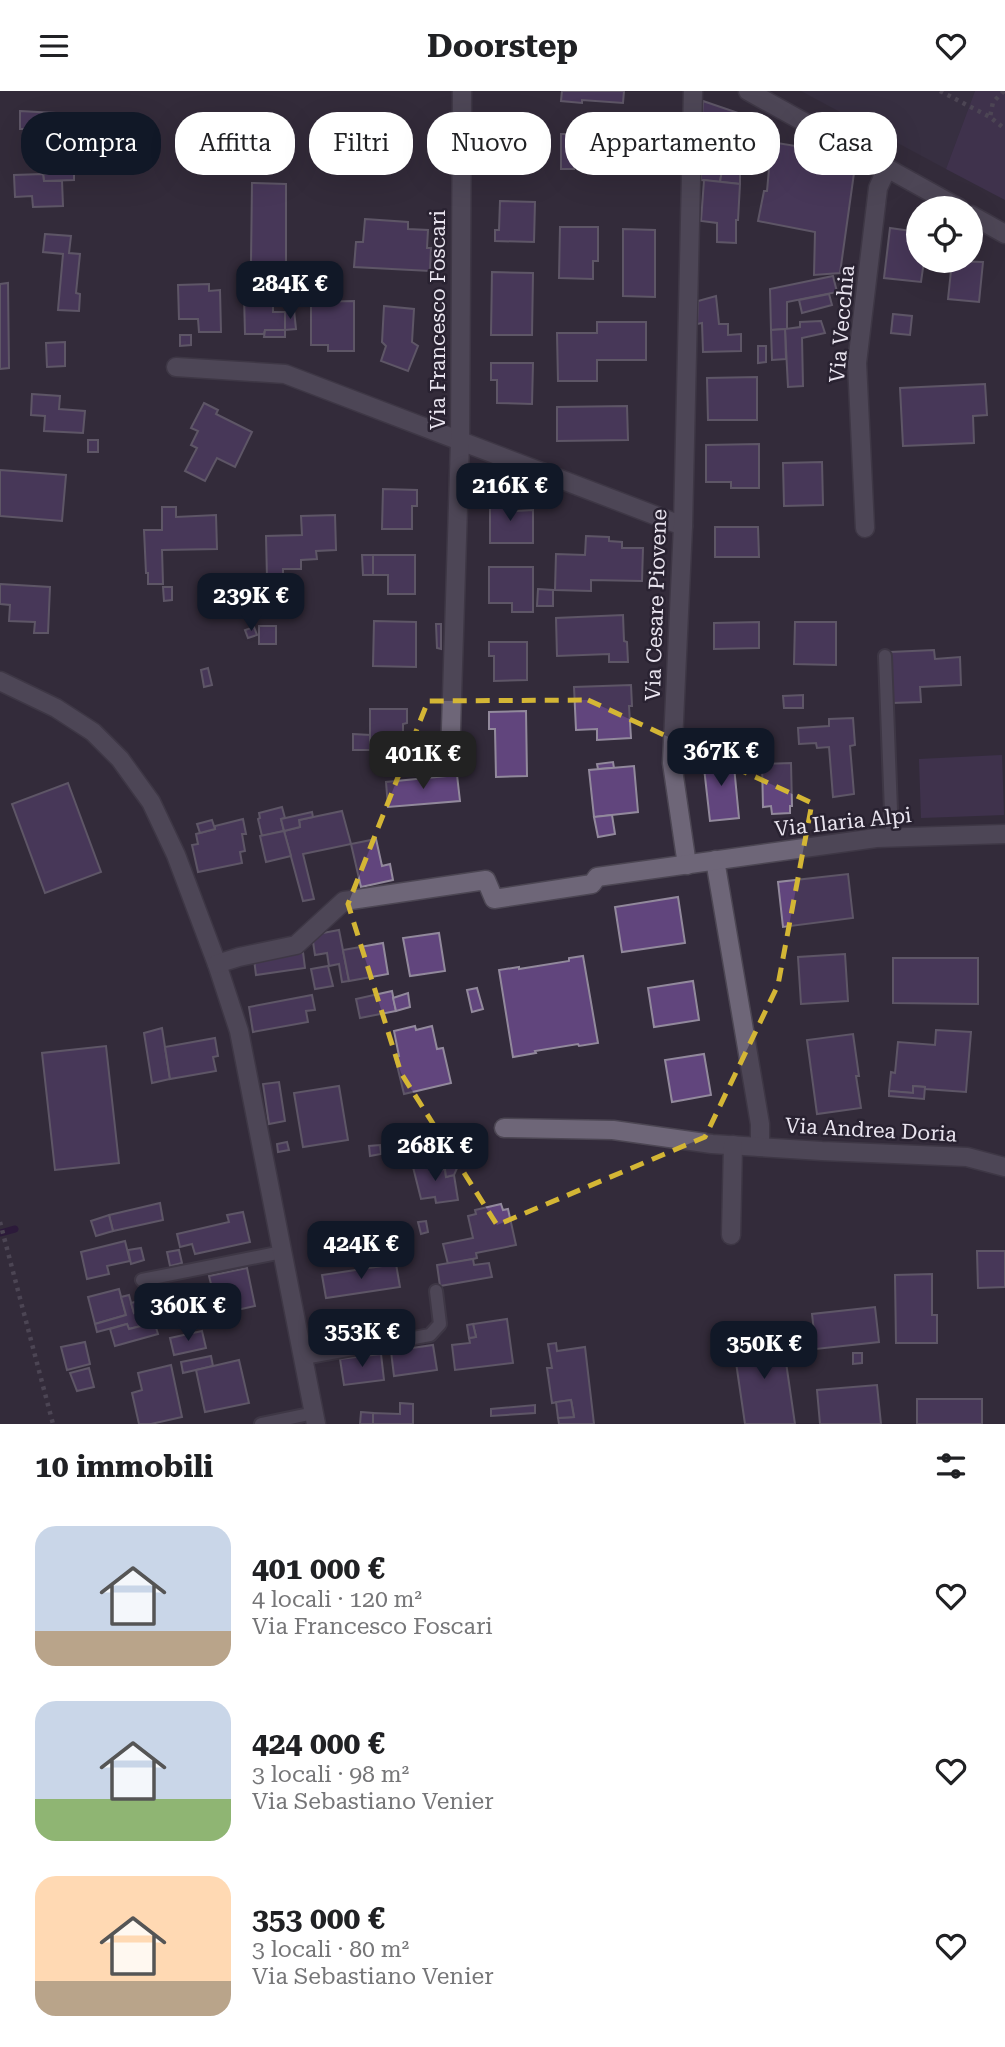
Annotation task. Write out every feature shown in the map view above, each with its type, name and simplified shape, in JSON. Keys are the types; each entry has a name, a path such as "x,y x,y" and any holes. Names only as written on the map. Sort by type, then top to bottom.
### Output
{"street":[{"name":"Via Francesco Foscari","path":"450,760 460,442 462,91"},
{"name":"Via Cesare Piovene","path":"687,865 672,763 683,526 693,91"},
{"path":"747,91 776,97 799,112"},
{"path":"897,174 937,196"},
{"name":"Via Vecchia","path":"865,528 858,363 878,188 884,175"},
{"path":"983,222 1005,234"},
{"path":"176,367 285,374 683,526"},
{"path":"0,681 57,708 93,732 120,759 151,802 176,855 239,1031 315,1418"},
{"name":"Via Ilaria Alpi","path":"687,865 876,838 1005,834"},
{"path":"715,860 760,1124 760,1147"},
{"path":"217,964 296,945 344,901 486,880 494,899 592,884 597,877 687,865"},
{"name":"Via Andrea Doria","path":"504,1128 613,1130 733,1145 967,1157 1005,1167"},
{"path":"731,1235 733,1145"}],"lane":[{"path":"886,656 892,837"},
{"path":"142,1280 282,1252"},
{"path":"304,1358 430,1335 440,1324 436,1291"},
{"path":"261,1424 315,1418"}],"path":[{"path":"940,91 990,117 1005,129"},
{"path":"990,117 993,102 1004,91"},
{"path":"0,1222 53,1424"}],"highlighted area":[{"path":"588,700 812,803 778,985 705,1137 497,1225 401,1073 348,904 428,701"}],"shaded area":[{"path":"801,91 975,91 946,169 897,143 897,112 840,112"},
{"path":"975,91 1005,91 1005,200 946,169"},
{"path":"1002,755 1004,815 921,818 919,759"}],"building":[{"path":"562,91 624,91 623,103 561,101"},
{"path":"703,101 735,112 702,112"},
{"path":"561,134 565,134 565,169 561,169"},
{"path":"780,143 794,146 794,175 854,175 840,273 814,275 815,232 758,221 764,191 767,191 768,175 780,175"},
{"path":"14,175 43,175 44,181 62,181 63,206 33,207 32,196 15,197"},
{"path":"43,175 74,175 74,180 44,181"},
{"path":"701,175 721,175 720,182 701,180"},
{"path":"721,175 740,175 740,184 720,182"},
{"path":"704,180 740,184 736,243 717,242 717,223 701,221"},
{"path":"252,183 286,184 286,262 251,262"},
{"path":"500,201 535,202 534,242 495,241 495,230 499,230"},
{"path":"365,219 408,222 408,229 428,230 427,248 431,248 430,271 354,267 356,242 363,242"},
{"path":"560,227 598,227 598,261 593,261 593,279 559,278"},
{"path":"890,228 906,230 906,273 922,273 921,282 884,278"},
{"path":"623,229 655,230 655,297 623,296"},
{"path":"45,234 71,236 69,253 80,254 76,293 80,294 79,311 58,310 63,254 43,252"},
{"path":"492,272 533,273 532,335 491,335"},
{"path":"951,273 982,273 979,302 948,299"},
{"path":"833,276 837,292 787,302 787,329 771,330 770,289"},
{"path":"8,283 9,368 0,369 0,284"},
{"path":"209,284 209,291 220,290 221,332 199,332 198,319 179,319 178,285"},
{"path":"273,294 273,312 285,312 285,330 245,334 244,295"},
{"path":"829,294 832,305 802,313 799,300"},
{"path":"716,296 719,324 728,324 728,335 741,334 741,351 703,352 702,323 697,324 698,301"},
{"path":"354,301 354,351 328,351 328,345 311,345 311,302"},
{"path":"384,306 414,309 412,342 418,346 408,371 381,361 386,346 382,342"},
{"path":"294,310 296,329 285,330 285,312"},
{"path":"893,314 912,316 910,335 891,333"},
{"path":"821,321 825,333 802,338 803,386 788,387 785,329 800,327 800,322"},
{"path":"597,322 646,322 646,360 597,360 597,381 558,381 557,333 597,333"},
{"path":"785,329 786,359 772,360 771,330"},
{"path":"265,330 285,330 285,337 264,337"},
{"path":"180,335 191,335 191,345 180,346"},
{"path":"65,342 65,366 47,367 46,343"},
{"path":"758,346 766,346 766,362 758,363"},
{"path":"491,363 533,363 532,404 497,403 497,380 491,380"},
{"path":"757,377 757,420 708,420 707,378"},
{"path":"985,384 987,415 973,416 974,443 903,446 900,388"},
{"path":"32,394 60,396 59,409 85,411 83,433 44,431 45,416 31,415"},
{"path":"204,403 218,410 216,414 252,432 235,467 217,458 205,481 185,471 197,448 191,445 198,431 191,428"},
{"path":"627,406 628,440 557,441 557,407"},
{"path":"88,440 98,440 98,452 88,452"},
{"path":"759,444 759,488 731,488 731,482 706,482 706,445"},
{"path":"822,462 823,505 784,506 783,463"},
{"path":"0,470 66,475 62,521 0,516"},
{"path":"383,489 417,490 417,506 412,506 412,529 382,529"},
{"path":"490,499 517,499 517,511 533,510 533,543 490,543"},
{"path":"162,507 176,507 176,517 216,515 217,549 162,550 163,584 148,584 144,530 162,530"},
{"path":"335,515 336,550 316,551 317,559 301,560 301,569 283,569 283,578 267,578 266,536 302,535 301,516"},
{"path":"715,527 758,527 759,557 715,557"},
{"path":"586,536 609,537 609,541 622,542 622,548 643,548 642,581 591,580 591,591 555,590 556,554 585,555"},
{"path":"362,555 373,555 373,575 363,575"},
{"path":"373,555 415,555 415,594 388,594 388,575 373,575"},
{"path":"489,567 533,567 533,612 512,612 512,603 489,603"},
{"path":"0,584 50,587 48,633 34,633 35,622 9,621 10,605 0,604"},
{"path":"163,587 172,587 172,600 164,601"},
{"path":"538,589 553,590 553,606 537,606"},
{"path":"623,615 628,662 609,662 609,654 557,656 556,618"},
{"path":"374,621 416,622 416,667 373,666"},
{"path":"759,622 759,648 714,649 714,623"},
{"path":"795,622 836,622 836,665 794,664"},
{"path":"436,624 441,624 441,649 437,648"},
{"path":"259,626 276,626 276,644 259,644"},
{"path":"254,627 257,635 248,638 245,630"},
{"path":"489,642 527,642 527,680 494,681 494,656 489,656"},
{"path":"934,650 935,659 960,657 961,685 920,687 921,702 892,703 890,652"},
{"path":"208,668 212,685 204,687 201,670"},
{"path":"631,685 631,738 597,740 597,729 576,730 574,687"},
{"path":"803,695 803,708 784,708 783,696"},
{"path":"370,709 407,709 407,723 403,724 403,751 370,750"},
{"path":"526,711 527,776 496,777 495,729 489,729 489,712"},
{"path":"853,718 855,745 850,746 854,794 833,797 829,747 817,748 816,743 799,744 798,728 829,726 829,719"},
{"path":"353,734 370,735 370,750 353,750"},
{"path":"733,756 739,818 710,821 703,759"},
{"path":"613,762 614,768 598,769 597,764"},
{"path":"791,763 790,813 772,814 771,806 763,807 762,764"},
{"path":"634,766 638,812 594,817 589,770"},
{"path":"457,775 460,801 388,807 386,782"},
{"path":"68,783 101,872 45,893 12,804"},
{"path":"282,807 284,831 262,836 259,813"},
{"path":"342,811 351,844 303,854 314,899 303,901 284,831 300,827 299,820"},
{"path":"312,812 313,817 299,820 300,827 284,831 281,819"},
{"path":"612,815 615,834 598,837 594,817"},
{"path":"243,819 246,834 242,834 245,851 240,852 242,863 198,872 192,845 198,844 196,834"},
{"path":"212,820 215,829 200,833 197,824"},
{"path":"284,831 291,856 266,862 260,836"},
{"path":"376,839 382,866 390,864 393,880 361,887 351,844"},
{"path":"848,874 853,918 783,927 778,882"},
{"path":"678,897 685,943 622,952 615,907"},
{"path":"339,930 349,981 342,982 339,964 329,966 327,953 315,955 312,935"},
{"path":"439,933 445,971 410,976 403,938"},
{"path":"383,943 388,974 349,981 343,950"},
{"path":"303,952 305,968 256,975 254,959"},
{"path":"845,954 848,1001 801,1004 798,957"},
{"path":"583,956 598,1043 535,1051 536,1053 513,1057 499,970 569,961 569,958"},
{"path":"893,958 978,958 978,1004 893,1003"},
{"path":"328,966 333,986 315,989 311,969"},
{"path":"693,981 699,1020 654,1027 648,988"},
{"path":"477,988 483,1009 472,1012 467,990"},
{"path":"392,991 396,1011 360,1018 356,999"},
{"path":"408,993 410,1007 396,1011 393,998"},
{"path":"312,995 315,1010 306,1011 308,1022 253,1032 249,1007"},
{"path":"415,1026 416,1030 432,1026 437,1049 443,1048 451,1083 404,1094 395,1057 399,1056 394,1031"},
{"path":"162,1028 170,1079 152,1083 144,1033"},
{"path":"936,1030 971,1032 966,1092 913,1086 913,1093 889,1091 891,1072 895,1073 898,1042 935,1045"},
{"path":"853,1034 861,1108 817,1114 807,1040"},
{"path":"215,1038 218,1056 213,1057 216,1071 170,1079 165,1047"},
{"path":"106,1046 119,1163 55,1170 42,1053"},
{"path":"704,1054 711,1095 672,1102 665,1060"},
{"path":"279,1082 285,1121 269,1124 263,1084"},
{"path":"339,1086 348,1140 303,1147 294,1093"},
{"path":"913,1086 925,1087 924,1099 889,1096 889,1091 913,1093"},
{"path":"287,1142 289,1150 278,1152 277,1144"},
{"path":"380,1145 381,1154 370,1156 369,1146"},
{"path":"428,1161 430,1171 445,1169 446,1177 454,1175 458,1200 436,1203 435,1197 421,1199 412,1163"},
{"path":"442,1161 458,1166 454,1175 446,1177 445,1169 439,1170"},
{"path":"160,1203 163,1220 113,1231 109,1215"},
{"path":"501,1204 503,1210 508,1209 516,1245 476,1253 477,1258 448,1264 443,1244 473,1238 468,1216 476,1214 475,1210"},
{"path":"243,1212 250,1242 195,1254 192,1244 180,1247 177,1234 229,1222 227,1215"},
{"path":"109,1215 113,1231 96,1236 91,1221"},
{"path":"426,1221 428,1232 421,1234 418,1222"},
{"path":"125,1241 130,1261 107,1266 109,1274 87,1279 81,1252"},
{"path":"141,1248 144,1260 131,1264 128,1250"},
{"path":"179,1250 182,1263 170,1266 167,1252"},
{"path":"977,1251 1005,1251 1005,1287 978,1288"},
{"path":"396,1253 398,1263 380,1266 379,1256"},
{"path":"473,1259 474,1265 489,1263 492,1277 440,1286 437,1265"},
{"path":"396,1264 400,1287 326,1298 322,1275"},
{"path":"247,1268 255,1306 196,1319 195,1313 199,1312 194,1288 211,1284 209,1276"},
{"path":"932,1274 932,1315 937,1315 937,1343 896,1343 895,1275"},
{"path":"119,1289 126,1315 95,1324 88,1297"},
{"path":"129,1295 134,1313 142,1311 145,1325 129,1329 127,1324 97,1332 95,1324 126,1315 121,1297"},
{"path":"147,1299 158,1334 115,1346 110,1329 127,1324 129,1329 145,1325 142,1311 134,1313 131,1303"},
{"path":"875,1307 879,1342 816,1349 812,1314"},
{"path":"507,1319 513,1363 455,1370 452,1345 470,1343 469,1338 476,1337 473,1324"},
{"path":"473,1324 476,1337 469,1338 467,1325"},
{"path":"202,1331 206,1348 174,1355 170,1338"},
{"path":"782,1335 795,1424 745,1424 733,1342"},
{"path":"85,1342 90,1364 67,1370 61,1347"},
{"path":"556,1343 557,1351 585,1347 594,1424 559,1424 558,1418 574,1417 571,1400 552,1403 547,1368 552,1368 548,1344"},
{"path":"433,1345 437,1370 394,1376 391,1351"},
{"path":"853,1353 862,1353 862,1363 853,1364"},
{"path":"381,1354 384,1380 344,1385 340,1359"},
{"path":"211,1356 213,1366 183,1373 181,1362"},
{"path":"239,1360 249,1403 205,1412 196,1370"},
{"path":"171,1365 182,1417 139,1424 132,1393 142,1390 138,1373"},
{"path":"89,1368 94,1387 77,1391 70,1373"},
{"path":"877,1385 881,1424 820,1424 817,1390"},
{"path":"917,1399 982,1399 982,1424 917,1424"},
{"path":"571,1400 574,1417 558,1418 556,1402"},
{"path":"400,1403 413,1404 413,1424 373,1424 373,1413 400,1414"},
{"path":"535,1405 535,1413 491,1416 491,1409"},
{"path":"361,1412 373,1413 373,1424 360,1424"}],"waterway":[{"path":"0,1233 15,1229"}]}
